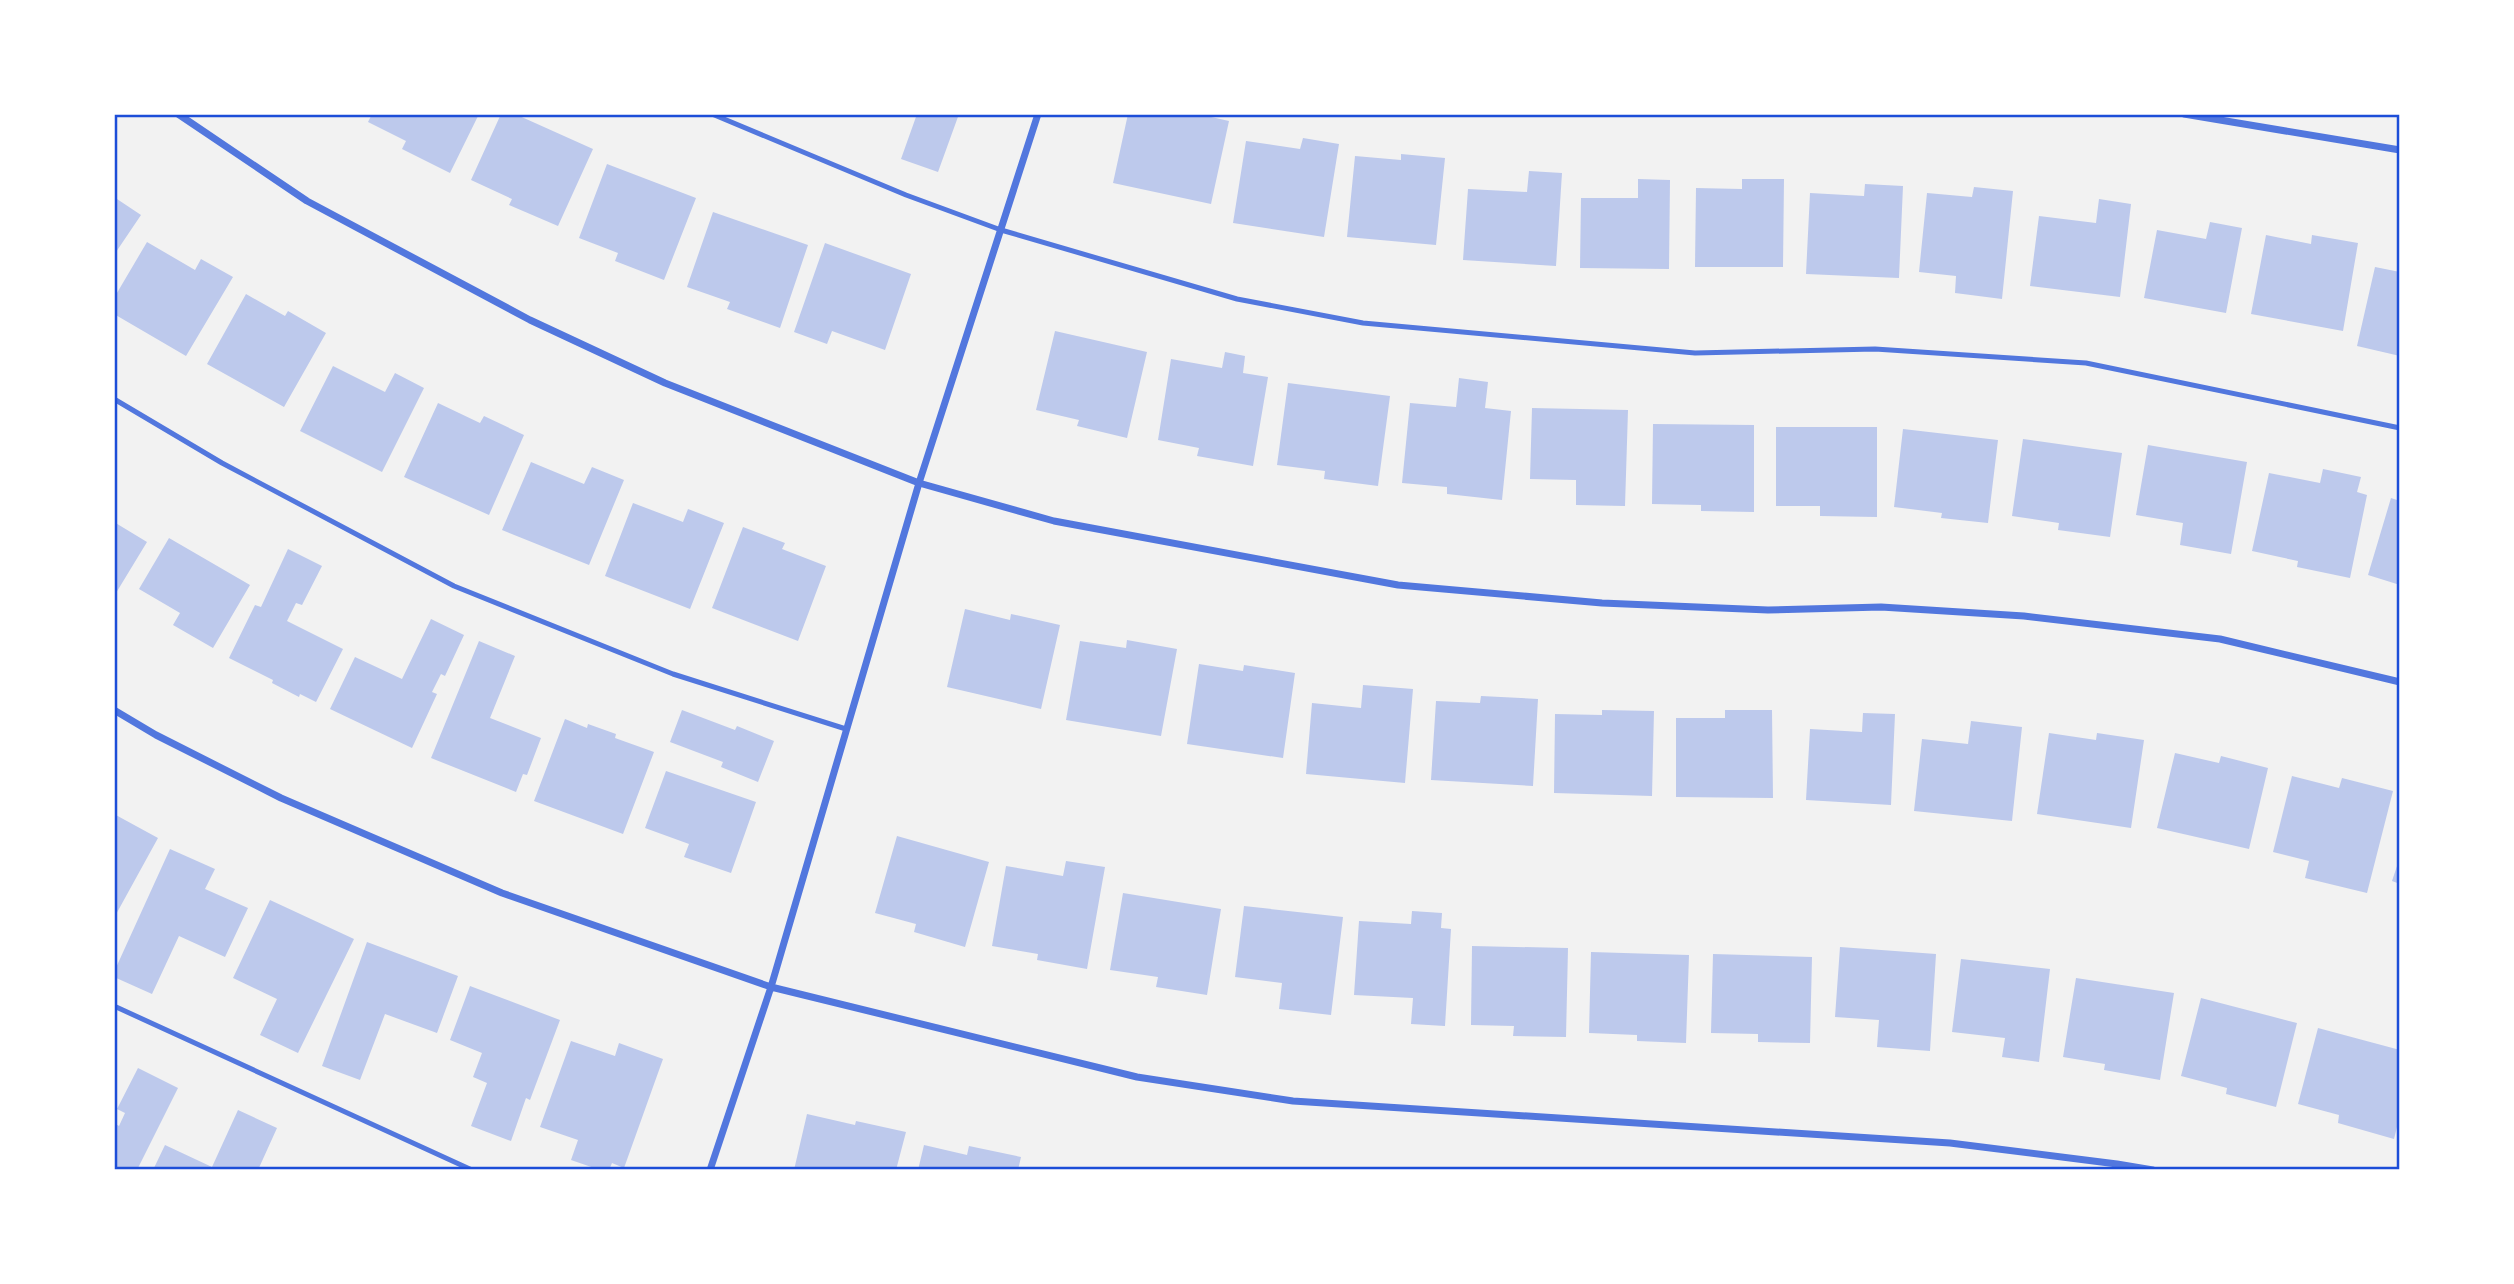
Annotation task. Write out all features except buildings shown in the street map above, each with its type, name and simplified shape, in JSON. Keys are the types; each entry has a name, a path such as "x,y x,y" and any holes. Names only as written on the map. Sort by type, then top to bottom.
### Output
{"street":[{"path":"178,114 307,201 530,320 665,383 919,483 1054,522 1398,586 1602,603 1768,610 1881,607 2024,616 2220,639 2400,682"},
{"path":"710,1170 771,987 919,483 1038,114"},
{"path":"2185,114 2400,150"},
{"path":"114,710 156,735 281,798 502,893 771,987 1137,1077 1293,1101 1950,1143 2153,1170"}],"lane":[{"path":"712,114 905,195 1001,230 1237,299 1363,323 1695,353 1875,349 2086,363 2400,428"},
{"path":"114,399 222,463 454,586 673,674 846,729"},
{"path":"114,1006 472,1170"}]}
